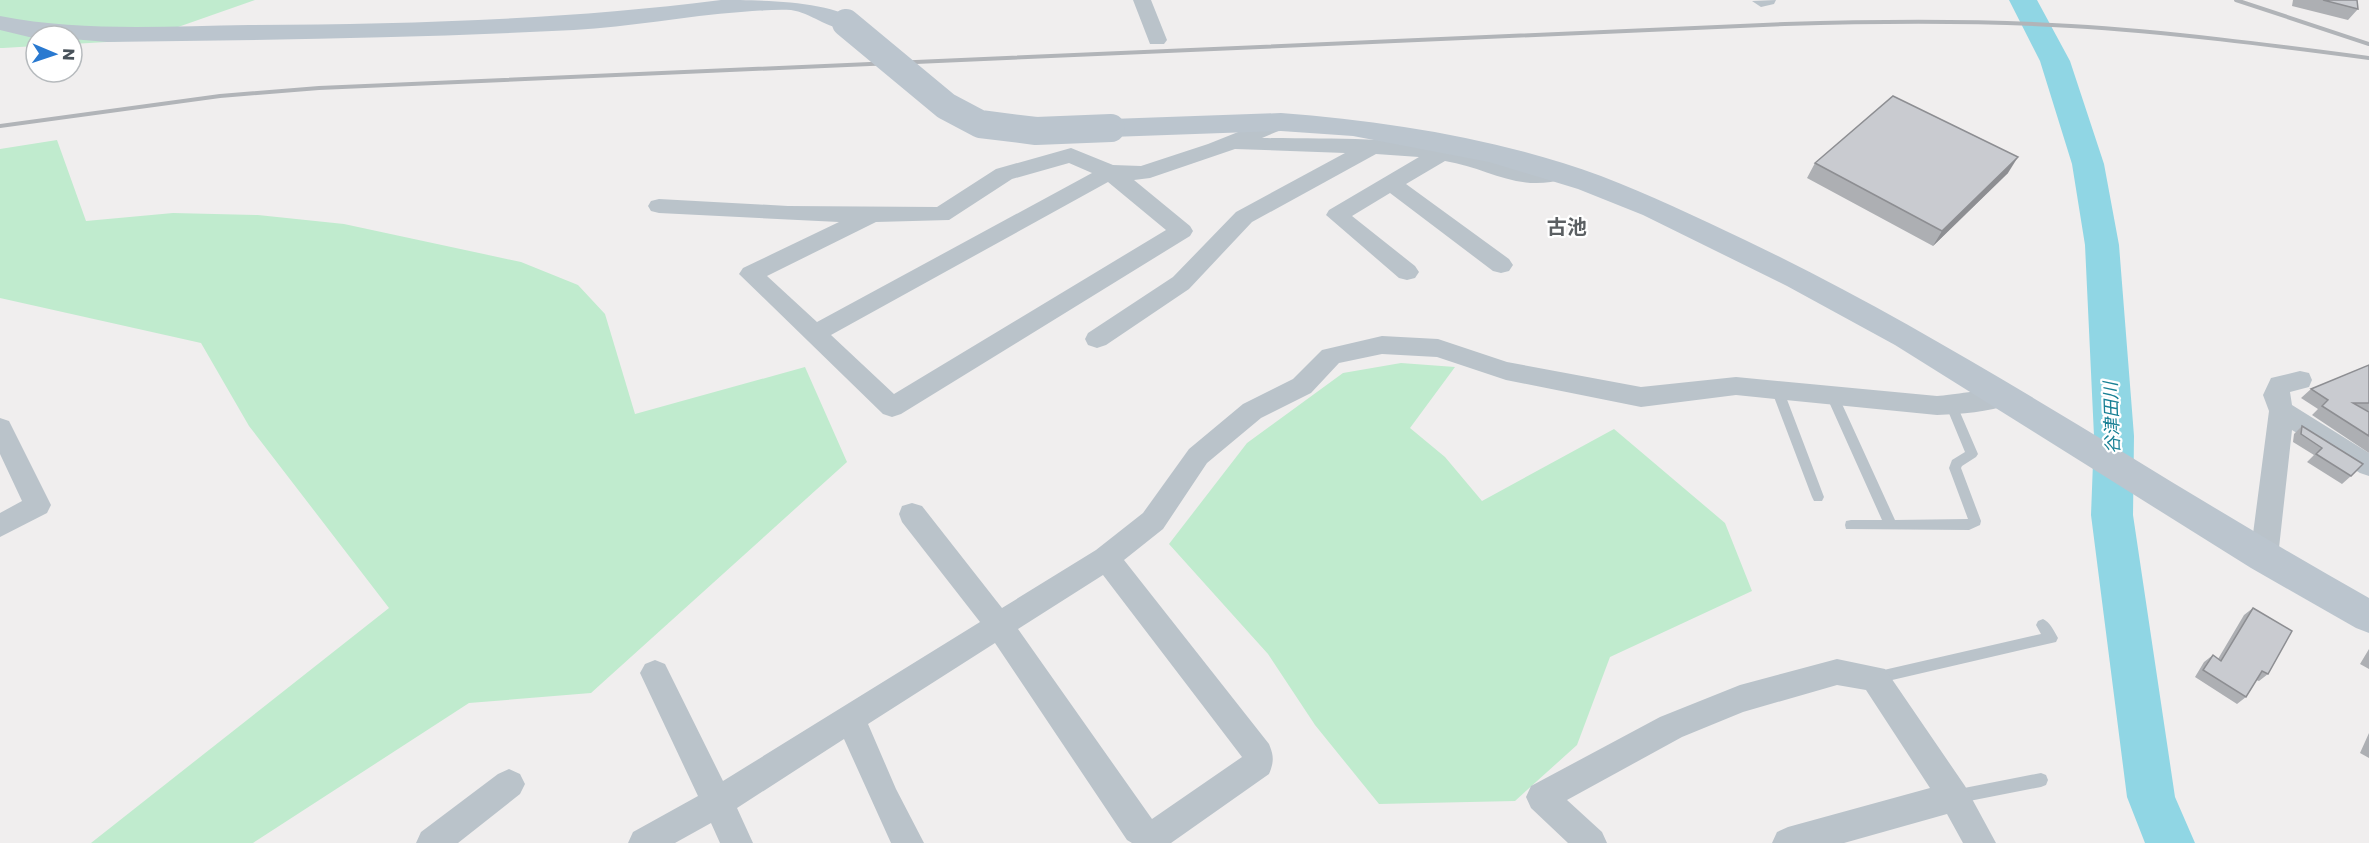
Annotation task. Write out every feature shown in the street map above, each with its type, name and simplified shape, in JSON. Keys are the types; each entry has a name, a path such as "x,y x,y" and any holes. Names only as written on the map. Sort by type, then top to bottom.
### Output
{"street":[{"path":"1142,0 1157,40"},
{"path":"0,23 29,29 107,34 400,30 650,8 791,3 821,10 846,23 896,62 935,98 966,119 994,126 1111,128 1281,122 1353,127 1482,152 1558,173 1653,208 1798,278 1906,337 2264,557 2369,617"},
{"path":"814,334 1110,172 1142,173 1230,143 1281,122"},
{"path":"1230,143 1376,145 1483,161 1530,180 1545,179 1558,173"},
{"path":"1096,339 1181,283 1244,217 1376,145"},
{"path":"1407,272 1337,215 1440,154"},
{"path":"659,206 788,214 874,214 940,215 1004,174 1071,155 1110,172 1182,231 892,407 751,274 874,214"},
{"path":"1391,183 1501,265"},
{"path":"644,843 718,802 1106,558 1153,521 1198,456 1252,411 1302,386 1331,356 1382,345 1438,348 1506,371 1641,398 1658,398 1736,386 1830,393 1926,407 2011,402"},
{"path":"2264,557 2282,411 2276,395 2280,385 2300,380"},
{"path":"2282,411 2369,466"},
{"path":"0,428 38,505 0,526"},
{"path":"912,514 998,624 1138,829 1153,837 1258,764 1258,754 1106,558"},
{"path":"1591,843 1542,797 1671,727 1740,699 1837,672 1875,678 1954,797 1980,843"},
{"path":"655,673 736,843"},
{"path":"850,718 885,800 908,843"},
{"path":"432,843 509,784"},
{"path":"1788,843 1954,797"}],"lane":[{"path":"1778,389 1818,496"},
{"path":"1830,393 1891,525"},
{"path":"1851,525 1969,525 1975,520 1955,468 1956,463 1972,454 1952,406"},
{"path":"1875,678 2050,638 2043,626"},
{"path":"1954,797 2041,780"}],"green space":[{"path":"0,0 255,0 141,40 84,43 84,24 24,24 24,47 0,48"},
{"path":"57,140 86,221 173,213 258,215 344,224 521,262 578,285 605,314 635,414 805,367 847,462 591,693 469,703 253,843 91,843 389,608 249,426 201,343 0,298 0,149"},
{"path":"1401,363 1455,367 1410,428 1445,457 1482,501 1614,429 1725,523 1752,591 1610,657 1577,745 1515,801 1379,804 1315,725 1268,654 1169,544 1247,443 1343,373"}],"building":[{"path":"2323,0 2357,0 2358,9"},
{"path":"1893,96 2018,157 1942,231 1815,163"},
{"path":"2369,365 2369,403 2353,403 2369,412 2369,436 2322,406 2328,400 2311,389"},
{"path":"2302,426 2363,464 2351,476 2316,454 2322,448 2301,434"},
{"path":"2253,608 2292,631 2268,674 2262,671 2246,697 2203,670 2213,655 2221,661"}],"waterway":[{"name":"谷津田川","path":"2023,0 2055,61 2088,164 2102,245 2114,436 2112,515 2151,797 2170,843"}],"railway":[{"path":"2236,0 2369,44"},
{"path":"0,126 220,96 319,88 1785,24 1928,22 2071,26 2183,35 2369,58"}],"district":[{"name":"古池","path":"1567,227"}]}
